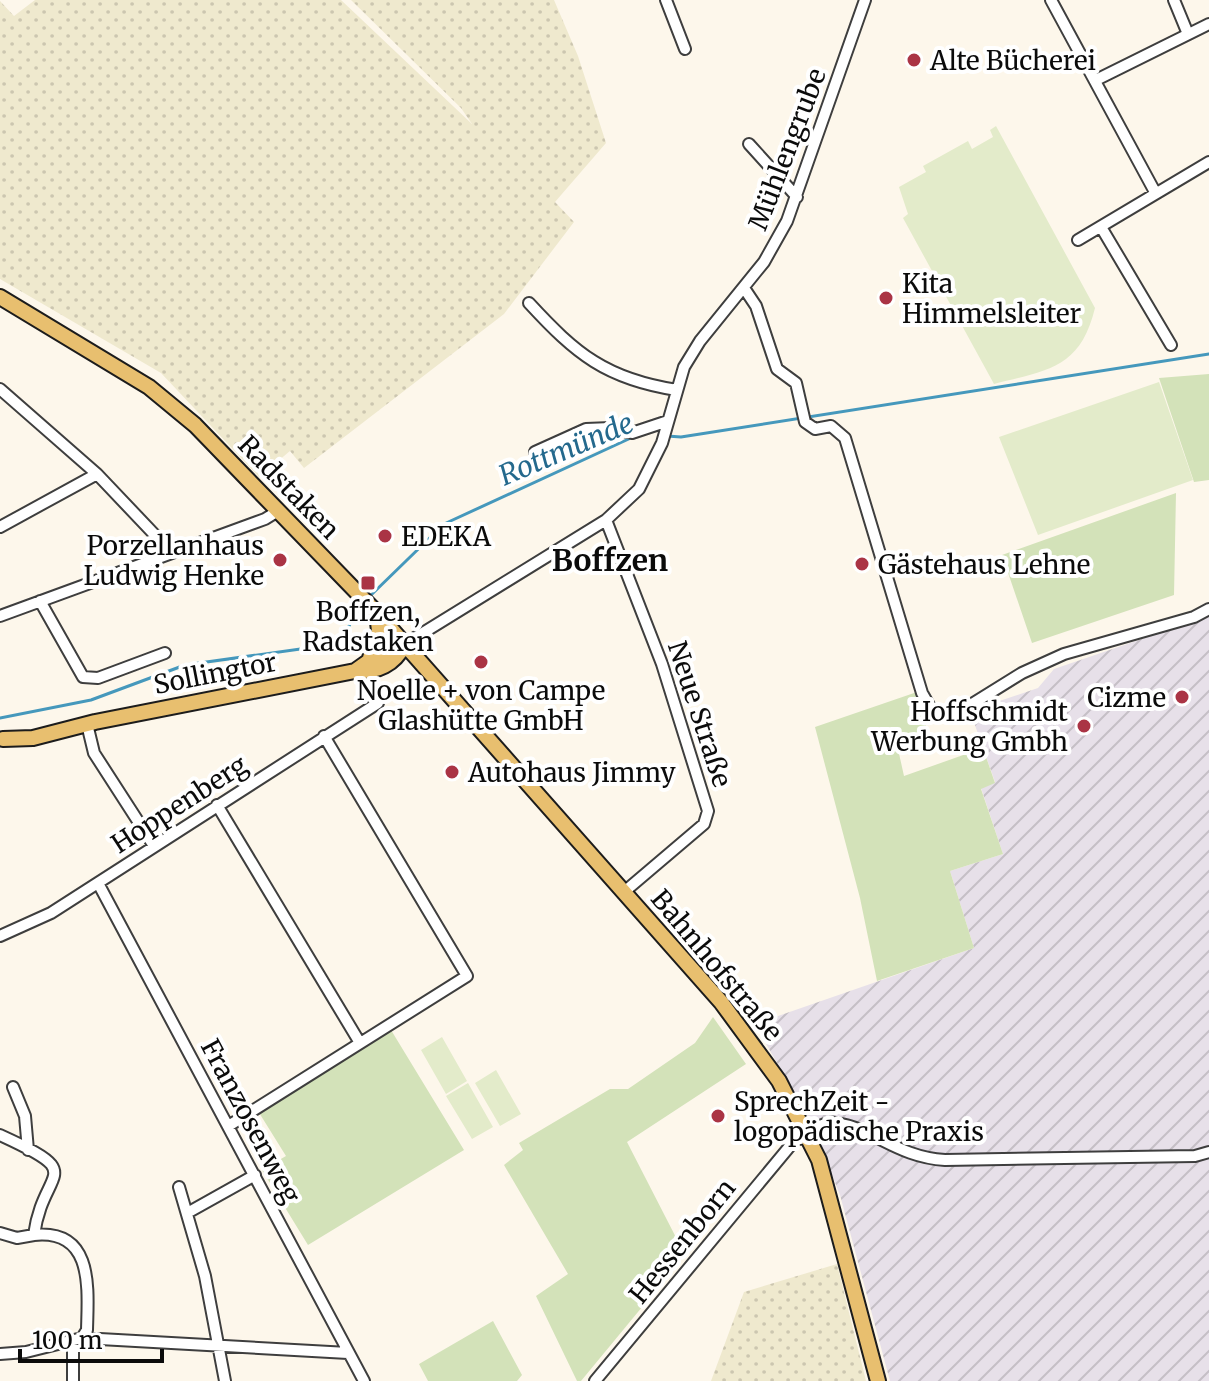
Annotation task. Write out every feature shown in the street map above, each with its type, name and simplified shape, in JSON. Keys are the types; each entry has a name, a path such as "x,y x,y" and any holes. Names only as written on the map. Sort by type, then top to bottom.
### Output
{"main road":[{"name":"Radstaken","path":"0,297 128,374 179,410 405,644"},
{"path":"369,605 379,631 370,658"},
{"name":"Sollingtor","path":"355,671 391,646 405,644"},
{"name":"Sollingtor","path":"1,740 66,723 85,724 355,671 370,671 388,665 405,644"},
{"name":"Bahnhofstraße","path":"405,644 715,994 765,1059 808,1136 831,1200 878,1381"}],"street":[{"name":"Mühlengrube","path":"405,644 606,520 639,489 662,443 684,367 700,341 776,243 797,197 865,0"},
{"path":"1051,0 1155,192"},
{"path":"1174,0 1188,34"},
{"path":"669,2 685,49"},
{"path":"1096,80 1209,24"},
{"path":"749,144 797,197"},
{"path":"1078,240 1209,162"},
{"path":"1101,227 1171,345"},
{"path":"744,288 756,306 777,369 796,383 804,419 810,429 831,426 845,438 922,693 930,707"},
{"path":"529,303 587,359 641,384 677,390"},
{"path":"0,389 97,474 172,553"},
{"path":"535,452 586,429 611,428 632,433 667,425"},
{"path":"0,527 97,474"},
{"path":"0,616 278,511"},
{"name":"Neue Straße","path":"606,520 662,664 708,811 704,824 624,892"},
{"path":"40,601 74,667 83,677 98,678 165,653"},
{"path":"956,714 1022,673 1064,654 1194,617 1209,609"},
{"name":"Hoppenberg","path":"0,936 51,913 378,703"},
{"path":"85,724 94,753 154,846"},
{"path":"230,1125 467,976 324,736"},
{"path":"217,805 360,1043"},
{"name":"Franzosenweg","path":"98,883 230,1125 364,1381"},
{"path":"13,1087 25,1116 28,1150"},
{"path":"808,1136 848,1128 919,1158 945,1160 1195,1156 1209,1152"},
{"path":"0,1135 52,1163 56,1175 39,1212 34,1235"},
{"name":"Hessenborn","path":"595,1381 784,1151 795,1140 808,1136"},
{"path":"189,1212 255,1175"},
{"path":"179,1187 189,1212 225,1381"},
{"path":"0,1233 17,1238 50,1233 73,1246 85,1261 87,1330 77,1339 73,1381"},
{"path":"0,1354 26,1352 77,1339 348,1353"}],"shaded area":[{"path":"35,0 341,0 472,124 461,108 351,0 554,0 578,56 606,143 555,202 574,222 504,314 304,468 290,451 259,477 161,373 0,279 0,1 14,16"},
{"path":"1209,616 1209,1381 890,1381 840,1195 812,1125 755,1024 974,948 950,871 1003,854 981,788 995,782 970,711 1038,688 1054,669"},
{"path":"837,1264 866,1381 711,1381 744,1292"}],"green space":[{"path":"996,126 1095,308 1089,328 1071,355 1046,370 994,384 903,218 908,214 899,187 926,172 923,166 968,141 972,149 993,137 990,130"},
{"path":"1209,374 1209,480 1194,482 1159,378"},
{"path":"1159,382 1193,480 1038,535 999,437"},
{"path":"1176,493 1174,595 1032,643 1002,555"},
{"path":"917,692 927,729 896,740 904,776 983,748 995,783 981,789 1003,854 950,871 974,948 877,981 860,898 815,727"},
{"path":"713,1017 746,1064 627,1142 685,1255 581,1381 577,1381 536,1296 568,1274 504,1165 523,1150 519,1143 610,1089 628,1089 695,1043"},
{"path":"391,1030 464,1150 308,1245 262,1170 286,1156 258,1111"},
{"path":"442,1037 467,1081 446,1094 421,1050"},
{"path":"496,1070 521,1114 500,1126 475,1083"},
{"path":"468,1083 493,1127 472,1139 446,1096"},
{"path":"493,1321 522,1375 517,1381 428,1381 419,1364"}],"waterway":[{"name":"Rottmünde","path":"667,436 681,437 1209,354"},
{"name":"Rottmünde","path":"369,597 444,524 633,437"},
{"name":"Rottmünde","path":"0,718 91,700 185,665 329,645 342,638 361,605"}],"place":[{"name":"Alte Bücherei","path":"914,60"},
{"name":"Kita Himmelsleiter","path":"886,298"},
{"name":"EDEKA","path":"385,536"},
{"name":"Porzellanhaus Ludwig Henke","path":"280,560"},
{"name":"Gästehaus Lehne","path":"862,564"},
{"name":"Boffzen, Radstaken","path":"368,583"},
{"name":"Noelle + von Campe Glashütte GmbH","path":"481,662"},
{"name":"Cizme","path":"1182,697"},
{"name":"Hoffschmidt Werbung Gmbh","path":"1084,726"},
{"name":"Autohaus Jimmy","path":"452,772"},
{"name":"SprechZeit - logopädische Praxis","path":"718,1116"}],"district":[{"name":"Boffzen","path":"610,560"}]}
